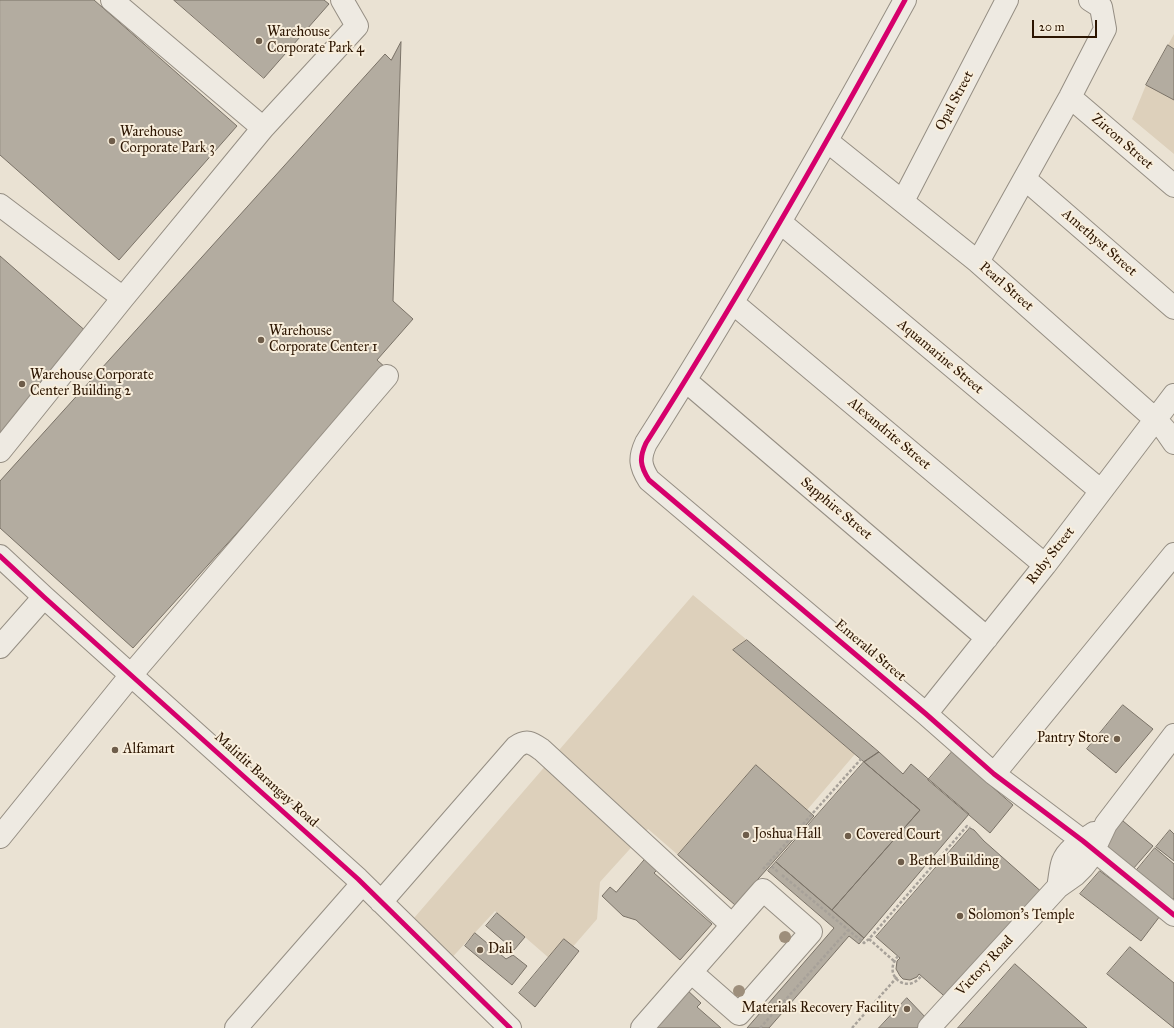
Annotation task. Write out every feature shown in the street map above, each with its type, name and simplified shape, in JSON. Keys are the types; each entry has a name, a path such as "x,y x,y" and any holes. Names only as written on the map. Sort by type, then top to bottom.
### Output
{"street":[{"path":"112,0 263,128"},
{"path":"0,452 123,298 263,128 357,26 342,0"},
{"path":"686,380 733,303 827,141 905,0"},
{"name":"Opal Street","path":"902,201 1007,0"},
{"path":"978,262 1070,97 1105,29 1101,7 1090,0"},
{"name":"Zircon Street","path":"1070,97 1174,186"},
{"name":"Pearl Street","path":"827,141 978,262 1155,419 1166,430 1174,443"},
{"name":"Amethyst Street","path":"1025,179 1174,308"},
{"path":"0,205 123,298"},
{"name":"Aquamarine Street","path":"780,222 1100,491"},
{"name":"Alexandrite Street","path":"733,303 1045,565"},
{"path":"0,837 131,675 387,376"},
{"name":"Emerald Street","path":"686,380 646,443 642,452 641,461 643,471 649,480 926,714 994,774 1088,845 1174,914"},
{"name":"Sapphire Street","path":"686,380 987,638"},
{"name":"Ruby Street","path":"926,714 1045,565 1174,395"},
{"path":"994,774 1174,554"},
{"name":"Malitlit Barangay Road","path":"0,556 362,884 510,1028"},
{"path":"0,648 44,597"},
{"name":"Victory Road","path":"929,1028 1058,887 1075,875 1083,867 1090,858 1088,845 1106,824 1174,735"},
{"path":"381,902 516,747 522,743 528,742 542,750 732,925"},
{"path":"236,1028 362,884"},
{"path":"642,1028 732,925 763,890 811,932 739,1014 691,972"}],"path":[{"path":"758,874 860,760 863,764"},
{"path":"768,863 864,942 869,939 967,826 970,828"},
{"path":"760,1028 848,930"},
{"path":"869,939 894,961"},
{"path":"898,956 894,961 892,968 897,980 904,984 909,984 915,982 921,976"},
{"path":"852,1028 898,976 897,980"}],"shaded area":[{"path":"1174,34 1174,154 1132,119 1146,85"},
{"path":"693,595 747,640 733,650 855,754 807,810 756,766 678,855 648,829 600,882 597,919 557,965 495,911 446,964 408,925"}],"building":[{"name":"Warehouse Corporate Park 3","path":"0,0 94,0 237,126 119,260 0,155"},
{"name":"Warehouse Corporate Park 4","path":"174,0 324,0 329,4 264,78"},
{"name":"Warehouse Corporate Center 1","path":"401,42 393,301 413,319 377,360 386,368 133,648 0,528 0,481 385,54 391,60"},
{"path":"1168,45 1174,49 1174,100 1146,85"},
{"name":"Warehouse Corporate Center Building 2","path":"0,256 88,333 0,434"},
{"path":"747,640 879,752 864,762 733,650"},
{"path":"1123,705 1153,729 1116,773 1087,749"},
{"name":"Bethel Building","path":"879,752 903,774 911,764 969,814 864,938 832,910 920,810 864,762"},
{"path":"952,752 1013,805 990,833 928,780"},
{"name":"Covered Court","path":"864,762 920,810 832,910 776,862"},
{"name":"Joshua Hall","path":"756,765 814,816 735,905 678,855"},
{"path":"1123,821 1153,846 1133,869 1104,844"},
{"name":"Solomon's Temple","path":"970,828 1044,894 950,1001 919,974 917,977 910,980 903,979 896,969 897,961 900,958 876,937"},
{"path":"1170,830 1174,834 1174,861 1156,847"},
{"path":"1155,848 1174,864 1174,898 1172,901 1136,871"},
{"path":"647,857 659,868 654,873 712,924 680,960 636,920 623,916 602,896 610,887 616,892"},
{"path":"776,862 864,938 859,944 849,936 769,1028 747,1028 834,928 768,871"},
{"path":"1100,871 1160,916 1141,941 1080,894"},
{"path":"497,913 525,937 514,950 486,926"},
{"path":"475,933 506,959 513,955 527,966 512,985 465,946"},
{"path":"564,939 579,951 535,1007 519,993"},
{"path":"1130,947 1174,983 1174,1028 1107,974"},
{"path":"1015,964 1087,1028 958,1028"},
{"path":"685,988 701,1003 697,1007 721,1028 650,1028"},
{"name":"Materials Recovery Facility","path":"907,998 928,1020 920,1028 879,1028"}],"cycle path":[{"path":"905,0 779,223 714,334 646,443 642,453 642,466 649,480 926,714 994,774 1083,841 1174,915"},
{"path":"0,556 358,879 510,1028"}],"place":[{"name":"Warehouse Corporate Park 4","path":"259,41"},
{"name":"Warehouse Corporate Park 3","path":"112,141"},
{"name":"Warehouse Corporate Center 1","path":"261,340"},
{"name":"Warehouse Corporate Center Building 2","path":"22,384"},
{"name":"Pantry Store","path":"1117,739"},
{"name":"Alfamart","path":"115,750"},
{"name":"Joshua Hall","path":"746,835"},
{"name":"Covered Court","path":"848,836"},
{"name":"Bethel Building","path":"901,862"},
{"name":"Solomon's Temple","path":"960,916"},
{"name":"Dali","path":"480,950"},
{"name":"Materials Recovery Facility","path":"907,1009"}]}
